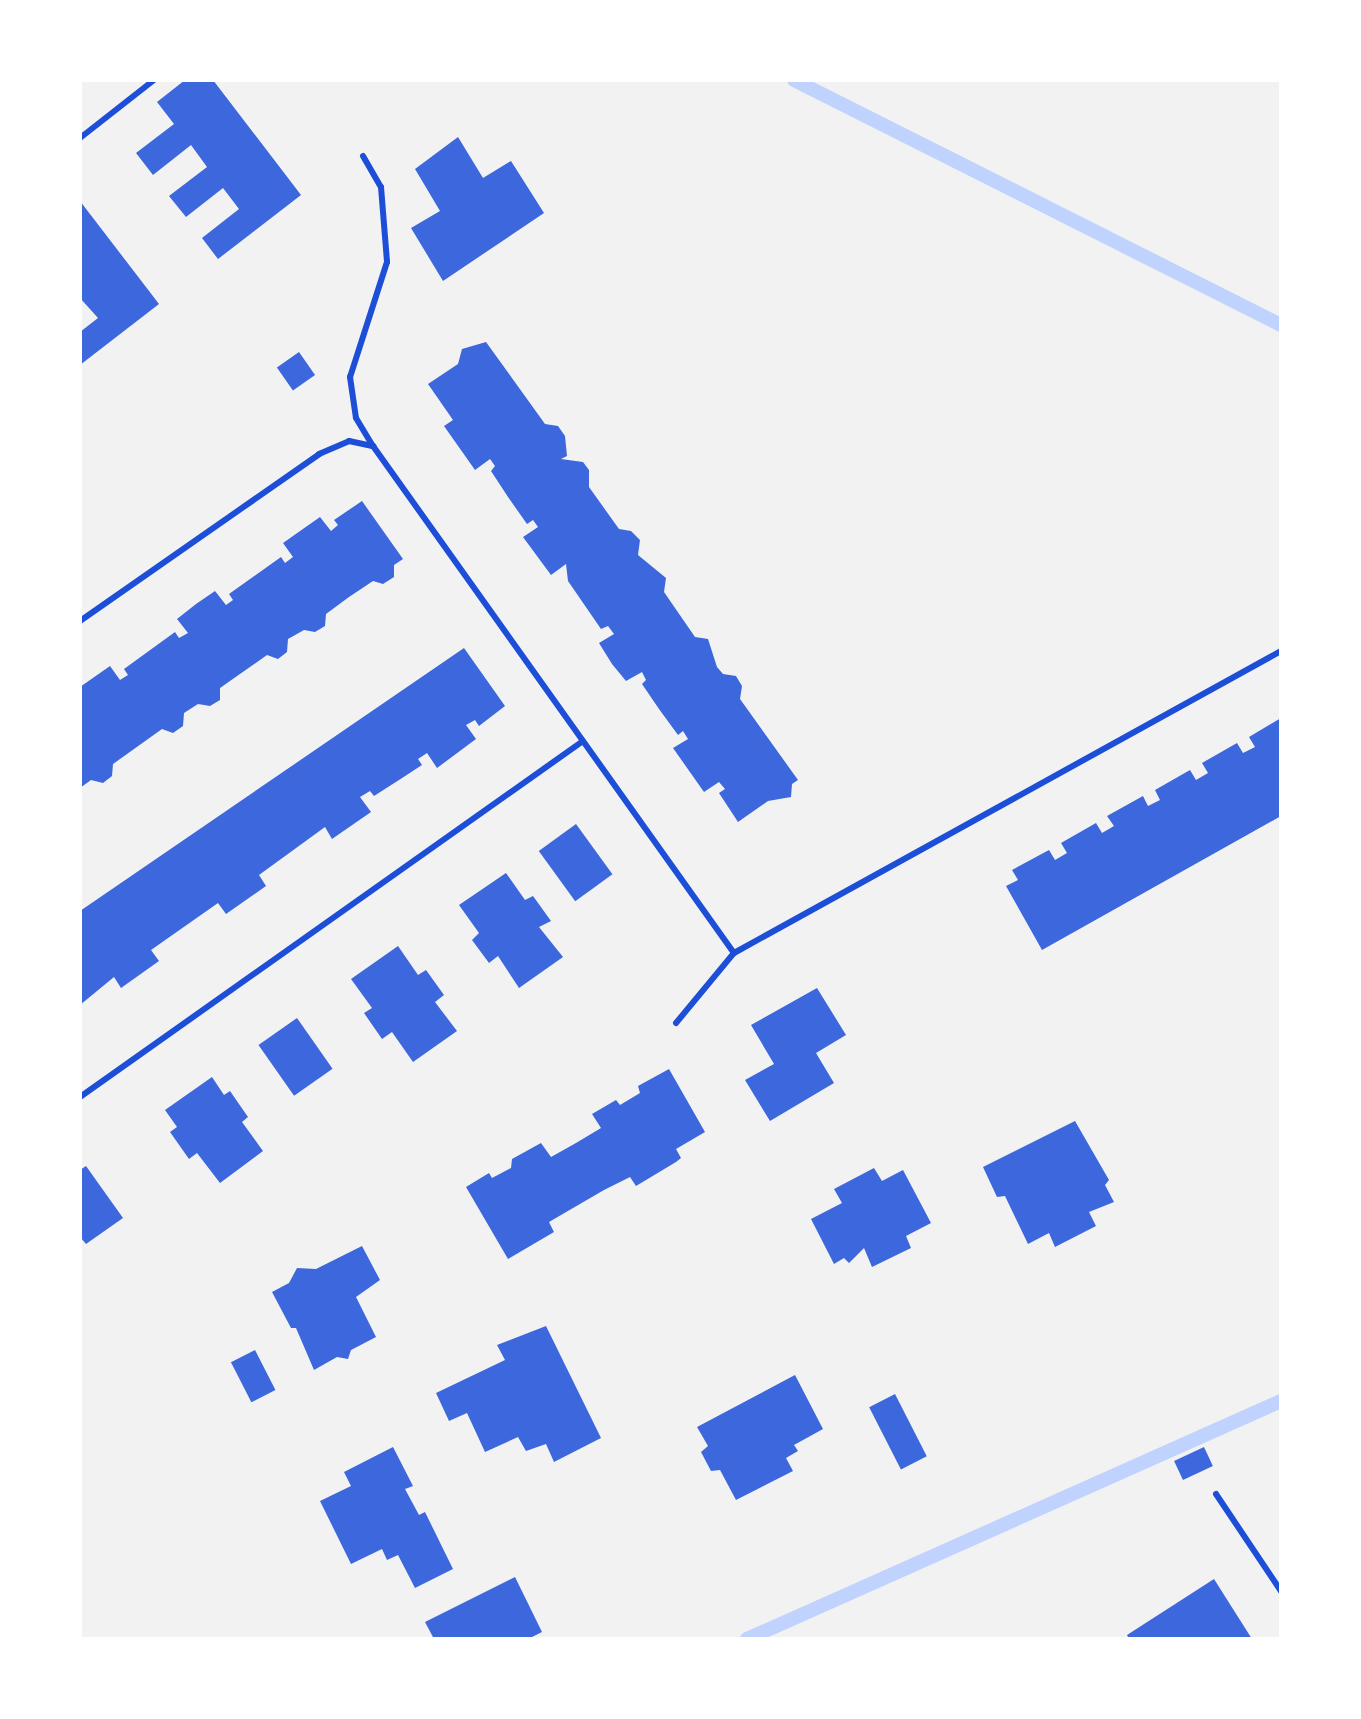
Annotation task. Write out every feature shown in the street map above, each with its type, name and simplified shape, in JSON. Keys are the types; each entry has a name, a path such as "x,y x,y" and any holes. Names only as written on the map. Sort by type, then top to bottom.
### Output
{"lane":[{"path":"80,138 154,80"},
{"path":"363,156 381,187 387,262 350,388 356,418 734,953"},
{"path":"80,621 319,454 349,441 373,446"},
{"path":"676,1023 734,953 1281,651"},
{"path":"80,1097 583,741"},
{"path":"1216,1494 1281,1591"}],"building":[{"path":"185,80 213,80 301,195 218,259 202,238 239,209 223,188 186,217 169,196 207,167 191,145 153,175 136,153 174,124 157,102"},
{"path":"458,137 483,178 511,161 544,213 443,281 411,228 440,211 415,169"},
{"path":"80,201 159,304 80,365 80,332 98,318 80,298"},
{"path":"486,342 545,424 558,426 565,436 567,456 561,459 583,462 589,470 589,487 619,529 631,531 640,540 638,555 666,578 664,592 695,637 708,639 717,667 723,674 736,676 742,686 740,699 798,780 792,784 791,797 768,801 738,822 719,793 725,789 719,782 704,792 673,748 688,739 683,731 678,735 659,709 642,684 646,680 642,672 626,681 612,664 599,643 614,634 608,626 601,629 568,581 566,564 551,575 523,537 538,527 533,520 527,524 491,471 495,466 490,459 475,470 444,426 453,420 428,384 458,364 462,349"},
{"path":"299,352 315,375 293,390 277,367"},
{"path":"362,501 403,559 394,565 394,577 383,584 373,581 349,597 326,614 325,626 315,632 304,630 288,639 287,652 278,659 267,655 220,688 220,700 210,706 198,704 184,713 183,726 173,733 162,729 113,764 112,776 103,783 91,780 80,788 80,687 110,666 120,680 128,675 124,669 175,632 179,638 188,633 177,619 196,604 215,591 226,605 233,600 229,594 281,557 285,563 293,557 283,543 320,517 331,531 338,525 334,520"},
{"path":"464,648 505,706 479,726 475,720 466,725 476,739 437,768 427,753 418,759 422,765 374,796 370,791 360,797 371,812 332,839 325,827 259,875 266,886 226,914 218,903 151,950 159,961 121,988 114,977 80,1005 80,911"},
{"path":"1281,718 1281,816 1042,950 1006,886 1018,880 1012,870 1049,850 1055,860 1067,853 1061,843 1096,823 1102,833 1114,826 1107,816 1143,796 1148,806 1160,800 1155,790 1190,770 1196,780 1208,773 1202,763 1237,743 1243,753 1255,747 1249,737"},
{"path":"576,824 612,874 575,901 539,851"},
{"path":"506,873 525,900 533,896 551,921 539,927 563,957 519,988 498,956 489,963 472,940 479,933 459,905"},
{"path":"398,946 418,975 426,970 444,995 435,1002 457,1031 413,1062 392,1032 382,1039 364,1013 372,1008 351,979"},
{"path":"817,988 846,1035 816,1053 834,1083 770,1121 745,1080 774,1064 751,1025"},
{"path":"297,1018 333,1069 294,1096 258,1045"},
{"path":"669,1069 705,1132 676,1149 681,1158 676,1162 636,1186 630,1177 604,1190 549,1222 554,1232 508,1259 466,1187 489,1173 492,1178 511,1168 512,1159 541,1143 551,1157 576,1143 601,1128 592,1114 616,1100 620,1105 640,1093 638,1086"},
{"path":"212,1077 224,1095 230,1091 248,1117 242,1122 263,1151 220,1183 197,1153 189,1159 170,1132 177,1127 165,1110"},
{"path":"1075,1121 1109,1180 1105,1185 1114,1202 1089,1212 1096,1226 1055,1247 1049,1233 1028,1244 1005,1196 997,1197 983,1167"},
{"path":"86,1166 123,1218 86,1244 80,1237 80,1170"},
{"path":"874,1168 882,1181 903,1170 931,1223 906,1236 911,1248 872,1267 864,1248 849,1263 844,1258 834,1264 811,1219 842,1203 834,1189"},
{"path":"362,1246 380,1280 356,1297 376,1337 351,1350 348,1359 337,1357 314,1370 296,1328 291,1328 272,1292 289,1283 297,1268 316,1269"},
{"path":"546,1326 601,1438 554,1462 546,1444 526,1451 518,1437 485,1452 467,1413 449,1421 436,1393 505,1360 497,1345"},
{"path":"255,1350 275,1390 251,1402 231,1362"},
{"path":"795,1375 823,1429 794,1445 798,1451 786,1458 793,1471 736,1500 720,1470 711,1471 701,1452 708,1446 697,1427"},
{"path":"895,1394 927,1456 901,1470 869,1407"},
{"path":"393,1447 413,1486 405,1489 419,1515 425,1512 453,1569 415,1588 398,1555 387,1560 382,1549 351,1564 320,1501 351,1486 344,1472"},
{"path":"1204,1447 1213,1466 1183,1480 1174,1461"},
{"path":"515,1577 542,1632 528,1639 434,1639 425,1622"},
{"path":"1214,1579 1252,1639 1129,1639 1127,1635"}],"waterway":[{"path":"794,80 1281,325"},
{"path":"747,1639 1281,1401"}]}
